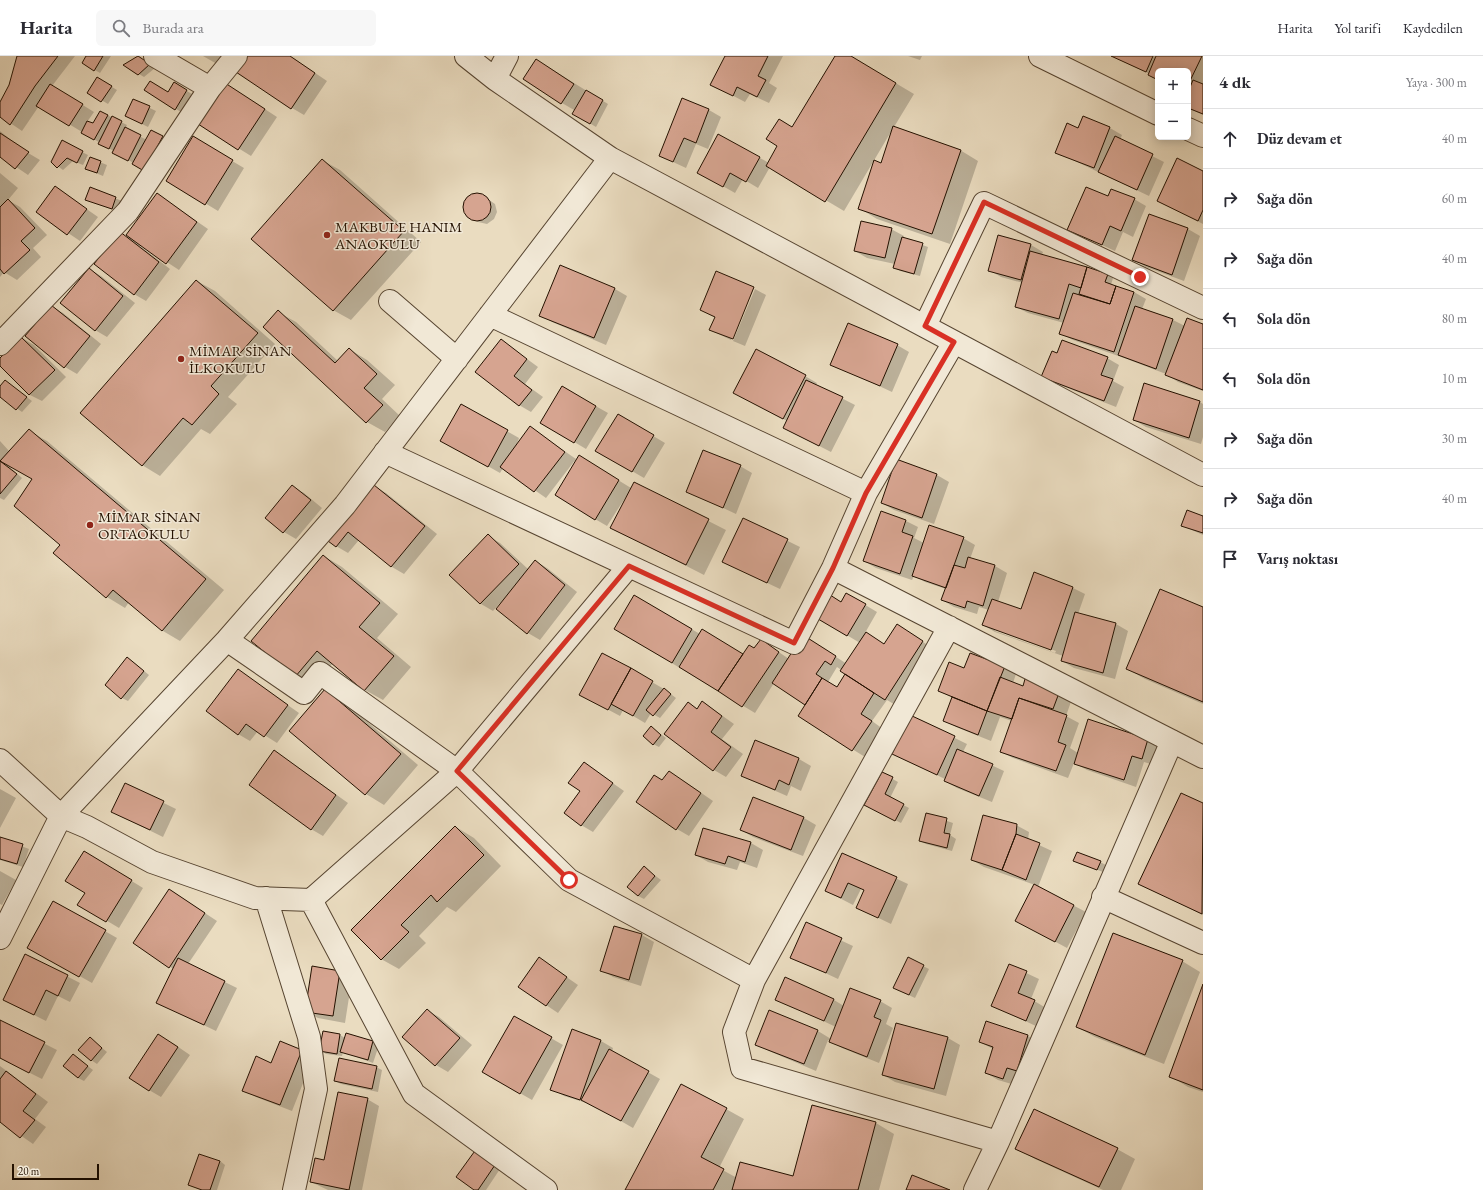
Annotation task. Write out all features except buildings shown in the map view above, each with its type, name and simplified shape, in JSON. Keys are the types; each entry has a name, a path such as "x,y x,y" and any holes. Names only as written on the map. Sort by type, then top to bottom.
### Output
{"street":[{"path":"155,56 210,88"},
{"path":"0,344 128,211 210,88 236,56"},
{"path":"466,56 495,79 610,158 1203,475"},
{"path":"495,79 506,56"},
{"path":"1040,56 1155,113"},
{"path":"1191,130 1203,136"},
{"path":"0,938 61,816 228,640 345,505 610,158"},
{"path":"925,326 984,202 1203,308"},
{"path":"390,301 457,359"},
{"path":"490,315 866,493"},
{"path":"385,452 794,643 833,568 866,493 954,342"},
{"path":"0,760 61,816 87,827 152,862 255,898 310,900 457,771 629,566"},
{"path":"833,568 1203,757"},
{"path":"949,627 754,980 734,1032 742,1068 998,1142"},
{"path":"228,640 304,693 320,673 457,771 569,880 754,980"},
{"path":"975,1190 998,1142 1103,897 1172,741"},
{"path":"1103,897 1203,943"},
{"path":"266,898 309,1037 316,1089 294,1190"},
{"path":"310,900 414,1094 546,1190"}],"place":[{"name":"MAKBULE HANIM ANAOKULU","path":"327,235"},
{"name":"MİMAR SİNAN İLKOKULU","path":"181,359"},
{"name":"MİMAR SİNAN ORTAOKULU","path":"90,525"}],"route":[{"path":"569,880 457,771 629,566 794,643 833,568 866,493 954,342 925,326 984,202 1140,277"}]}
